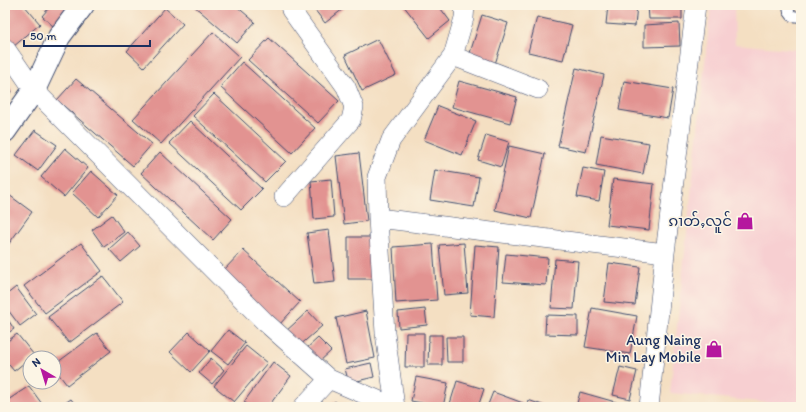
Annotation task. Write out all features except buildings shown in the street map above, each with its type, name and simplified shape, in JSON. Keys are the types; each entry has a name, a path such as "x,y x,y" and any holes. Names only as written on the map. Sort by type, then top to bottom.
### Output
{"highway":[{"path":"5,131 34,90 58,37 83,5"},
{"path":"58,37 88,5"}],"street":[{"path":"284,197 351,120 354,107 346,87 291,10 290,5"},
{"path":"395,407 385,333 377,177 391,140 453,56 464,18 465,5"},
{"path":"649,407 665,252 696,5"},
{"path":"5,48 34,90 81,139 265,322 329,379 395,407"},
{"path":"453,56 538,89"},
{"path":"378,218 665,252"},
{"path":"302,407 329,379"}],"lane":[{"path":"788,5 789,12 792,16 801,18"}],"shaded area":[{"name":"ၵၢတ်ႇလူင်","path":"711,5 734,5 735,44 801,50 801,406 670,393"}],"place":[{"name":"ၵၢတ်ႇလူင်","path":"745,221"},
{"name":"Aung Naing Min Lay Mobile","path":"714,349"}]}
